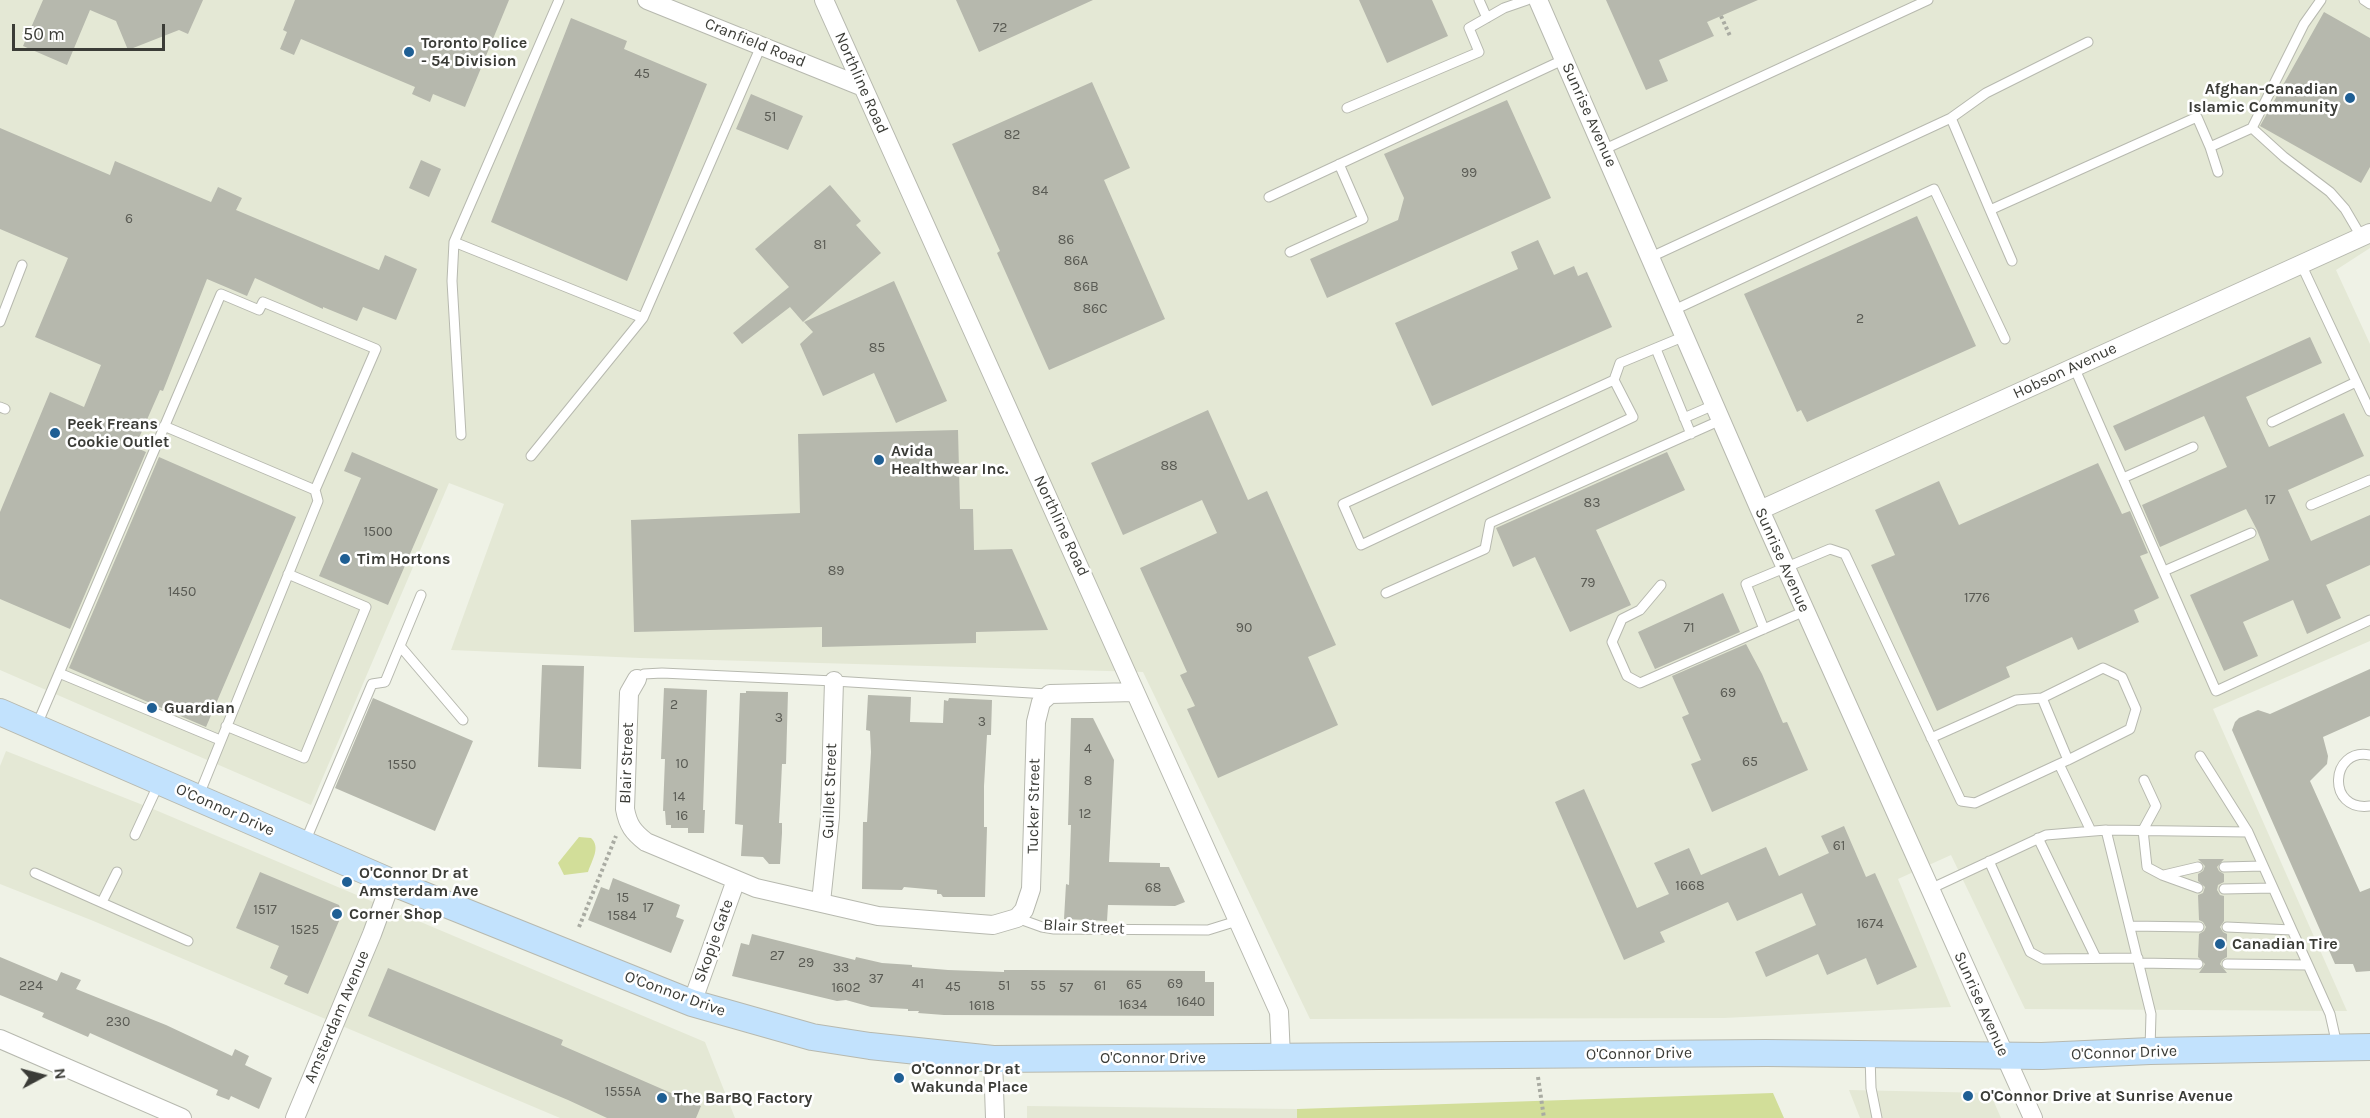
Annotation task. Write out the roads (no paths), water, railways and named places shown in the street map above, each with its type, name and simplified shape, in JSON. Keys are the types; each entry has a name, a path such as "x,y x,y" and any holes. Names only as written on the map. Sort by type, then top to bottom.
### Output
{"main road":[{"name":"O'Connor Drive","path":"0,711 391,882 692,1003 812,1037 870,1046 993,1059 1870,1054 2005,1056 2370,1047"}],"street":[{"name":"Cranfield Road","path":"647,0 862,87"},
{"name":"Northline Road","path":"824,0 1279,1012 1281,1057"},
{"name":"Sunrise Avenue","path":"1538,0 1605,149 1785,567 2033,1118"},
{"name":"Hobson Avenue","path":"1760,510 2366,236"},
{"name":"Blair Street","path":"637,679 629,693 625,810 632,830 646,842 756,888 878,916 993,925 1017,918"},
{"name":"Guillet Street","path":"821,902 830,817 834,681"},
{"name":"Blair Street","path":"1050,694 1136,692"},
{"name":"Tucker Street","path":"1017,918 1024,910 1031,889 1036,722 1041,702 1050,694"},
{"name":"Skopje Gate","path":"692,1003 736,880"},
{"name":"Amsterdam Avenue","path":"295,1118 372,934 391,882"},
{"path":"0,1039 182,1118"},
{"path":"993,1059 995,1118"}],"lane":[{"path":"461,435 452,280 454,242 559,0"},
{"path":"1479,0 1487,18"},
{"path":"1347,108 1479,52 1469,28 1527,0"},
{"path":"1605,149 1928,0"},
{"path":"2210,147 2252,128 2304,24 2321,0"},
{"path":"2364,0 2370,4"},
{"path":"1651,258 1952,118 1986,93 2088,42"},
{"path":"531,456 643,318 760,46"},
{"path":"1269,197 1565,59"},
{"path":"1990,210 2197,117 2218,172"},
{"path":"1952,118 2012,261"},
{"path":"2252,128 2284,157 2330,192 2366,236"},
{"path":"1290,252 1363,219 1339,164"},
{"path":"1674,310 1934,189 2005,339"},
{"path":"454,242 643,318"},
{"path":"2301,264 2370,411"},
{"path":"0,322 22,265"},
{"path":"36,727 221,294 259,310 262,302 376,349 315,490 318,501 198,797"},
{"path":"1614,380 1633,417 1361,545 1343,504 1614,380 1620,363 1685,336"},
{"path":"1656,349 1690,434"},
{"path":"2074,367 2216,691 2370,620"},
{"path":"2272,422 2356,382"},
{"path":"1684,418 1718,412"},
{"path":"1386,593 1485,549 1490,524 1690,434 1718,412"},
{"path":"164,426 315,490"},
{"path":"2123,478 2193,447"},
{"path":"2311,505 2370,480"},
{"path":"2164,571 2251,533"},
{"path":"1764,629 1746,584 1830,549 1845,554 1931,738 1961,801 1975,803 2130,729 2136,709 2122,677 2103,669 2042,698 2016,700 1931,738"},
{"path":"226,726 304,758 335,684 366,607 288,574"},
{"path":"1661,585 1640,610 1623,619 1612,642 1627,676 1640,683 1805,611"},
{"path":"304,844 372,684 385,682 421,595"},
{"path":"400,646 464,720"},
{"path":"59,673 220,740"},
{"name":"Blair Street","path":"637,679 644,675 662,673 1050,694"},
{"path":"2042,698 2068,759"},
{"path":"2370,755 2357,755 2349,759 2339,772 2338,781 2339,790 2351,803 2370,806"},
{"path":"2200,756 2248,832 2330,1014 2338,1047"},
{"path":"2059,764 2091,831"},
{"path":"2144,780 2156,806 2143,830 2148,867 2162,875 2198,888"},
{"path":"135,835 160,781"},
{"path":"1930,890 2046,835 2106,830 2248,832"},
{"path":"2106,830 2151,1014 2150,1051"},
{"path":"2038,838 2096,958"},
{"path":"1989,861 2030,952 2043,959 2096,958 2198,964"},
{"path":"2162,875 2198,867"},
{"path":"2224,867 2263,867"},
{"path":"102,902 117,872"},
{"path":"35,873 188,941"},
{"path":"2224,889 2273,888"},
{"name":"Blair Street","path":"1017,918 1054,929 1208,930 1237,921"},
{"path":"2130,926 2199,927"},
{"path":"2227,927 2292,930"},
{"path":"2227,964 2307,965"},
{"path":"1870,1054 1871,1088 1877,1118"}],"place":[{"name":"Toronto Police - 54 Division","path":"409,52"},
{"name":"Afghan-Canadian Islamic Community","path":"2350,98"},
{"name":"Peek Freans Cookie Outlet","path":"55,433"},
{"name":"Avida Healthwear Inc.","path":"879,460"},
{"name":"Tim Hortons","path":"345,559"},
{"name":"Guardian","path":"152,708"},
{"name":"O'Connor Dr at Amsterdam Ave","path":"347,882"},
{"name":"Corner Shop","path":"337,914"},
{"name":"Canadian Tire","path":"2220,944"},
{"name":"O'Connor Dr at Wakunda Place","path":"899,1078"},
{"name":"O'Connor Drive at Sunrise Avenue","path":"1968,1096"},
{"name":"The BarBQ Factory","path":"662,1098"}]}
